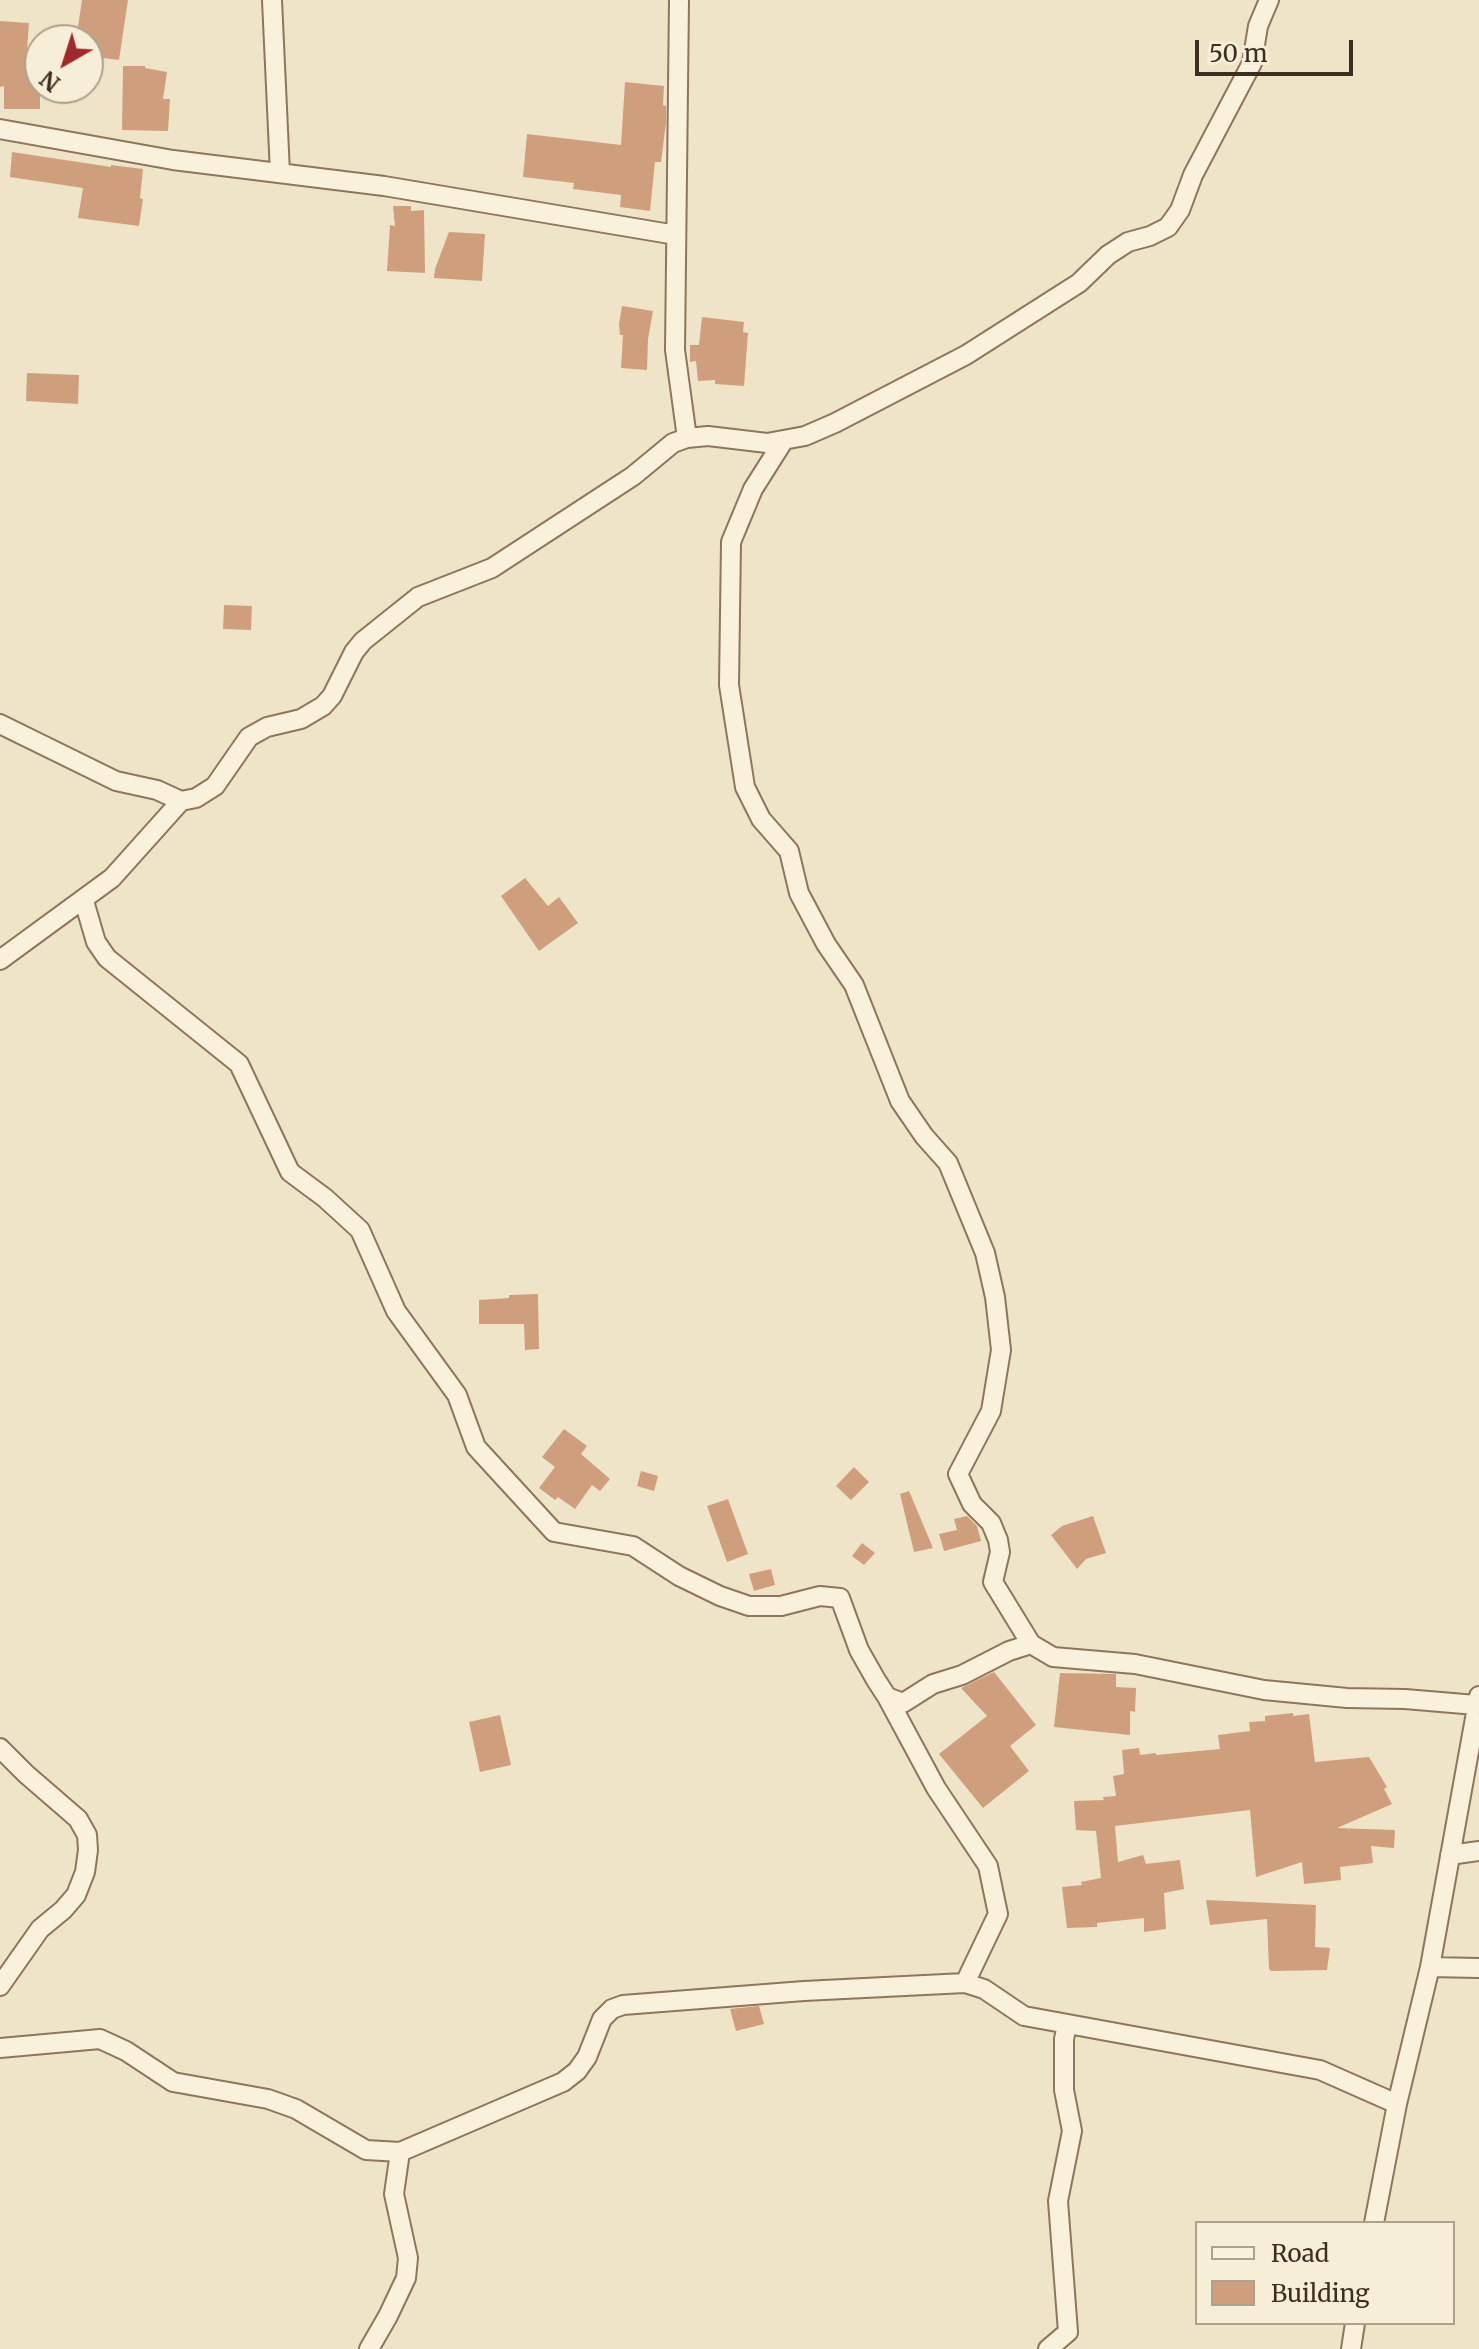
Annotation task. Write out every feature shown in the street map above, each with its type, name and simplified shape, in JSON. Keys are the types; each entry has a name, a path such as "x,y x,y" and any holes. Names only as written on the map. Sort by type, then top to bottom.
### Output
{"street":[{"path":"272,0 280,173"},
{"path":"679,0 675,350 687,438"},
{"path":"0,724 116,781 157,790 181,801 196,798 215,786 249,737 267,727 301,719 323,706 332,696 354,652 363,641 418,597 492,568 633,476 673,443 708,436 767,443 805,436 835,423 966,355 1069,290 1108,255 1128,242 1168,227 1180,210 1193,175 1252,63 1258,26 1269,0"},
{"path":"0,129 173,160 384,186 676,235"},
{"path":"784,440 753,489 731,542 729,685 745,787 761,819 789,851 799,893 826,944 854,985 900,1101 924,1136 948,1163 985,1253 995,1297 1001,1350 991,1411 958,1474 972,1504 991,1523 998,1540 1000,1552 993,1582 1031,1644 1053,1657 1135,1664 1264,1690 1347,1698 1478,1700 1430,1967 1397,2104 1374,2221"},
{"path":"0,960 112,878 181,801"},
{"path":"84,901 96,942 107,958 239,1064 290,1172 360,1230 396,1311 457,1395 476,1447 554,1532 633,1546 706,1590 749,1606 781,1606 820,1596 840,1598 859,1650 936,1788 988,1866 998,1914 965,1983"},
{"path":"887,1697 903,1703 933,1684 962,1675 1009,1651 1031,1644"},
{"path":"0,1748 78,1819 87,1835 88,1850 85,1872 76,1895 40,1929 0,1986"},
{"path":"1450,1855 1479,1851"},
{"path":"1430,1967 1479,1968"},
{"path":"0,2048 100,2039 126,2051 173,2082 268,2099 296,2109 366,2150 400,2152 563,2082 577,2071 587,2057 602,2019 612,2009 623,2005 965,1983 984,1989 1024,2016 1320,2070 1397,2104"},
{"path":"1048,2349 1068,2332 1058,2201 1072,2131 1064,2090 1067,2025"},
{"path":"369,2349 406,2278 408,2258 394,2194 400,2152"},
{"path":"1351,2349 1355,2325"}],"building":[{"path":"82,0 128,0 119,60 104,58 104,24 78,24"},
{"path":"0,21 29,23 24,24 24,104 40,104 40,109 4,109 4,86 0,87"},
{"path":"123,66 145,66 167,72 163,99 170,99 168,131 122,130"},
{"path":"625,82 664,86 666,123 661,162 655,162 650,211 620,207 621,195 573,189 574,183 523,177 527,134 621,145"},
{"path":"12,152 143,169 139,226 78,218 83,188 10,177"},
{"path":"393,206 411,206 411,211 424,210 425,273 387,271 390,225 395,226"},
{"path":"449,232 485,234 482,281 434,278"},
{"path":"622,306 653,311 647,370 621,368 623,335 620,335 619,324"},
{"path":"702,317 744,322 743,332 748,333 744,386 715,384 715,380 698,381 696,361 690,362 690,345 699,345"},
{"path":"27,373 79,375 78,404 26,401"},
{"path":"224,605 252,606 251,630 223,629"},
{"path":"525,878 548,906 559,897 578,923 539,951 501,896"},
{"path":"538,1294 539,1349 525,1350 524,1324 479,1324 479,1300"},
{"path":"564,1429 587,1446 581,1454 610,1479 600,1491 592,1485 575,1509 539,1488 555,1467 542,1457"},
{"path":"854,1467 869,1482 851,1500 836,1486"},
{"path":"641,1471 658,1476 654,1491 637,1486"},
{"path":"909,1491 933,1548 914,1552 900,1494"},
{"path":"728,1499 748,1554 727,1562 707,1506"},
{"path":"967,1516 977,1526 981,1541 944,1551 939,1534 957,1530 954,1519"},
{"path":"1093,1516 1106,1553 1086,1559 1077,1569 1051,1535 1062,1526"},
{"path":"862,1543 875,1553 864,1565 852,1556"},
{"path":"771,1569 775,1585 754,1591 749,1574"},
{"path":"994,1672 1036,1725 1010,1746 1029,1771 983,1808 939,1754 987,1716 961,1688"},
{"path":"1060,1673 1116,1674 1116,1687 1136,1688 1135,1712 1130,1711 1130,1735 1054,1727"},
{"path":"1293,1713 1293,1716 1309,1714 1315,1762 1369,1757 1387,1787 1384,1789 1392,1804 1337,1828 1395,1830 1394,1848 1371,1846 1373,1863 1340,1867 1341,1880 1304,1884 1302,1862 1256,1877 1250,1810 1115,1826 1118,1862 1143,1855 1146,1864 1180,1860 1184,1889 1164,1893 1166,1929 1144,1932 1144,1918 1097,1923 1097,1927 1067,1928 1062,1887 1082,1885 1081,1882 1101,1878 1096,1831 1076,1830 1074,1801 1104,1800 1103,1797 1116,1796 1113,1776 1124,1774 1122,1750 1139,1748 1140,1755 1156,1755 1220,1749 1218,1735 1250,1731 1249,1722 1265,1721 1265,1716"},
{"path":"500,1715 511,1765 480,1772 469,1722"},
{"path":"1206,1900 1316,1905 1315,1947 1330,1948 1327,1970 1271,1971 1267,1919 1210,1925"},
{"path":"759,2006 764,2024 736,2031 730,2009"}]}
